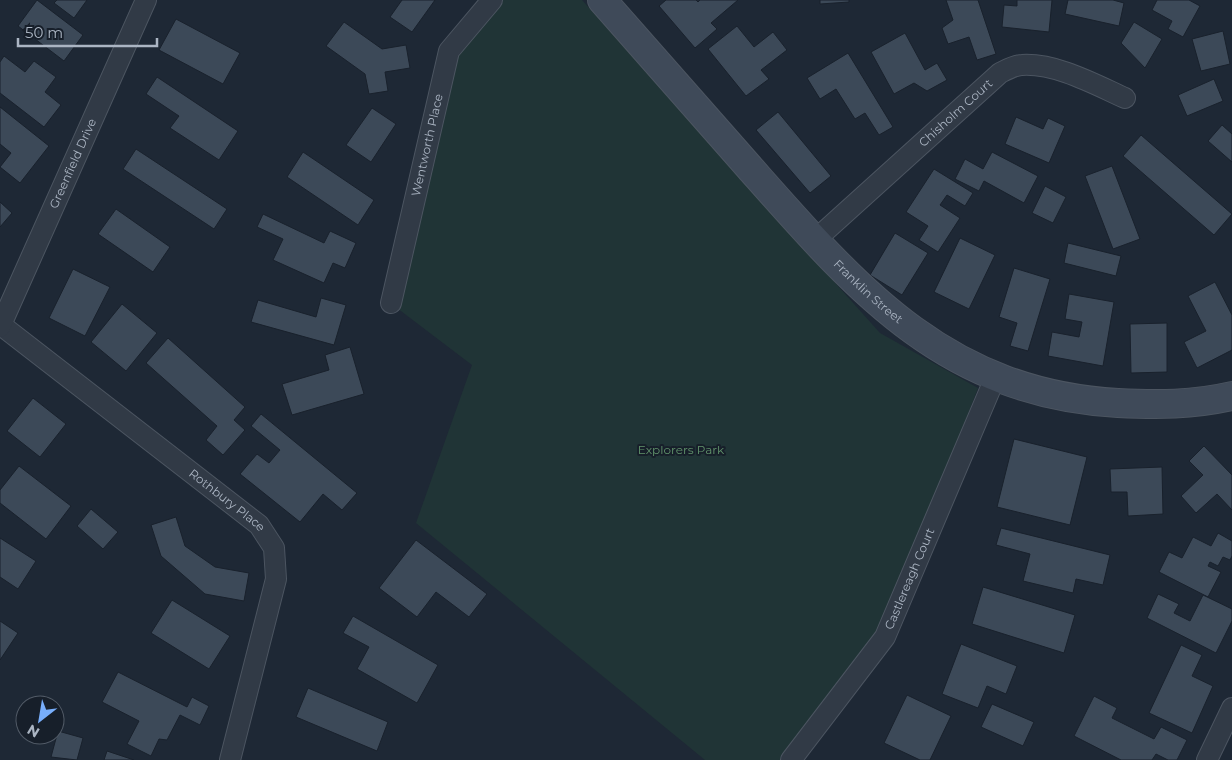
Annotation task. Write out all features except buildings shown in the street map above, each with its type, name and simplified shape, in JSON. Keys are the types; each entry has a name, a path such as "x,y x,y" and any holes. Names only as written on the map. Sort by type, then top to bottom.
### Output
{"street":[{"name":"Greenfield Drive","path":"0,326 146,0"},
{"name":"Wentworth Place","path":"391,303 449,51 492,0"},
{"name":"Franklin Street","path":"603,0 814,241 857,285 899,321 946,352 995,378 1052,395 1094,402 1200,404 1232,396"},
{"name":"Chisholm Court","path":"814,241 1000,73 1020,65 1043,67 1087,80 1125,98"},
{"name":"Rothbury Place","path":"0,326 259,525 274,548 276,578 230,760"},
{"name":"Castlereagh Court","path":"791,760 885,637 995,378"},
{"path":"1207,760 1232,708"}],"green space":[{"name":"Explorers Park","path":"486,0 582,0 880,333 978,388 883,636 787,760 705,760 416,523 472,365 393,305 450,51"}]}
